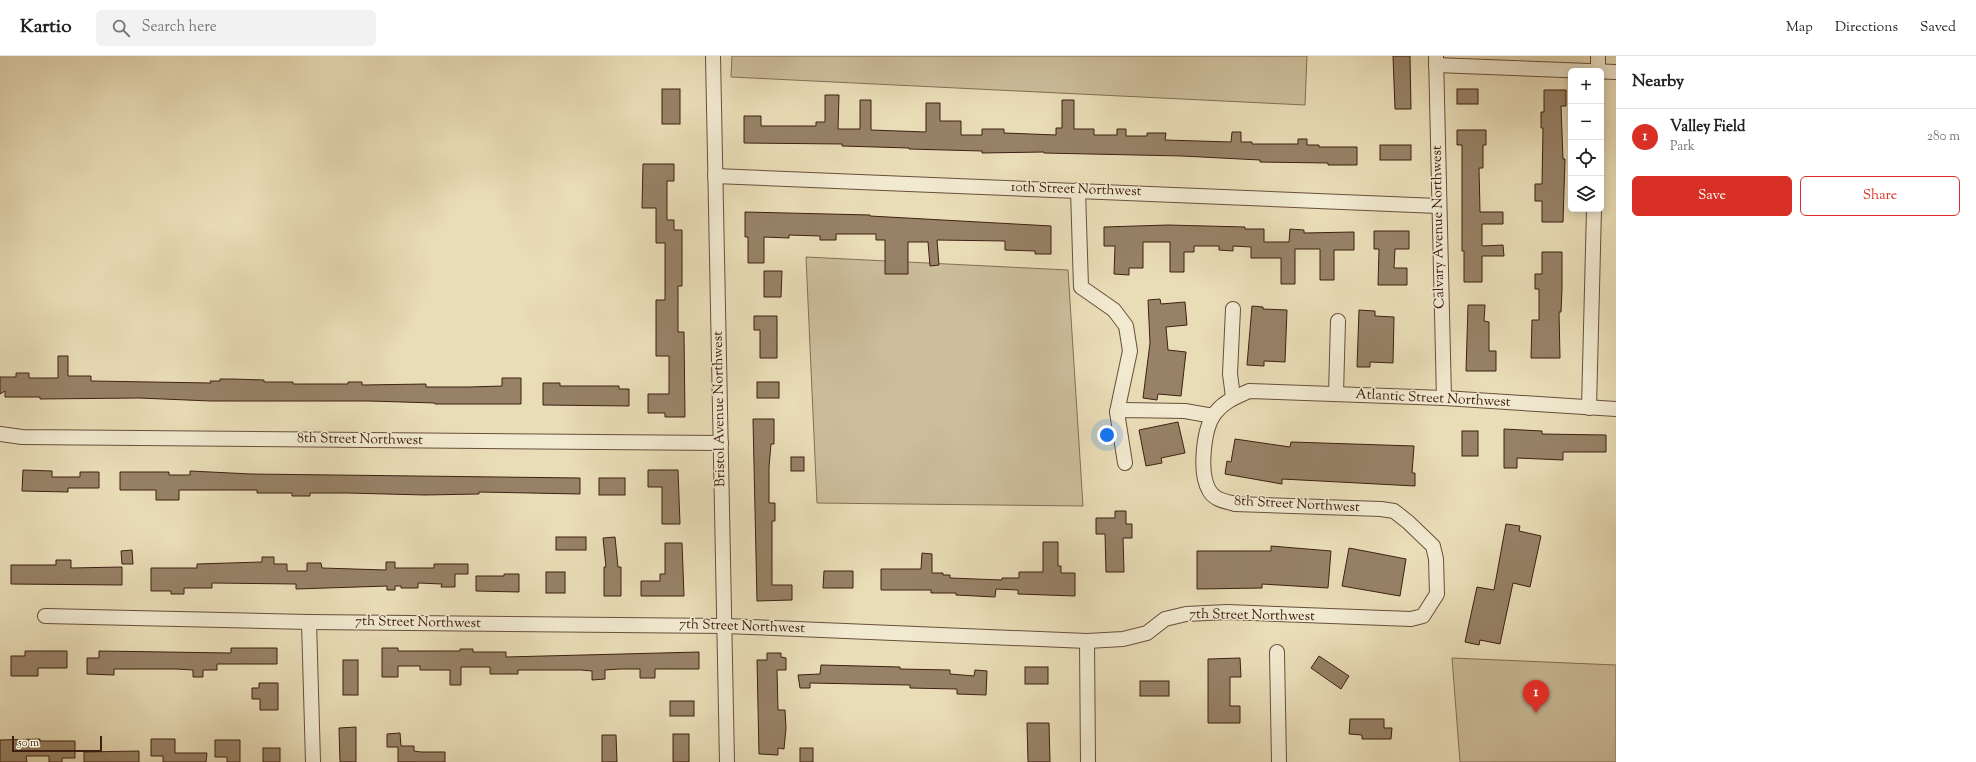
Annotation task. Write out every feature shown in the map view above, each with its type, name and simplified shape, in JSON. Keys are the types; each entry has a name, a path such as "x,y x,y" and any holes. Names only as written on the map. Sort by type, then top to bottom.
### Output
{"street":[{"name":"Bristol Avenue Northwest","path":"713,56 727,762"},
{"path":"1598,56 1598,68"},
{"path":"1436,61 1568,69"},
{"name":"Calvary Avenue Northwest","path":"1436,61 1438,206 1444,398"},
{"path":"1604,71 1616,72"},
{"name":"10th Street Northwest","path":"715,176 1438,206"},
{"path":"1078,190 1081,288 1114,310 1126,326 1130,351 1118,412 1125,463"},
{"path":"1589,408 1594,212"},
{"path":"1233,309 1230,374 1233,397"},
{"path":"1336,394 1338,321"},
{"name":"8th Street Northwest","path":"1249,391 1228,400 1213,416 1206,431 1204,454 1205,474 1208,490 1217,499 1235,504 1381,509 1394,511 1433,546 1438,581 1437,594 1430,608"},
{"name":"Atlantic Street Northwest","path":"1249,391 1444,398 1616,409"},
{"path":"1118,412 1124,410 1172,410 1213,416"},
{"name":"8th Street Northwest","path":"0,434 37,437 721,443"},
{"name":"7th Street Northwest","path":"45,616 309,622 725,626 1087,641 1123,639 1146,633 1165,619 1186,614 1227,612 1411,619 1423,616 1430,608"},
{"path":"309,622 313,762"},
{"path":"1087,641 1088,762"},
{"path":"1277,652 1279,762"}],"shaded area":[{"path":"732,56 1307,56 1305,105 731,77"},
{"path":"806,257 1068,270 1083,506 817,503"},
{"path":"1452,658 1616,665 1616,762 1460,762"}],"building":[{"path":"1393,56 1410,56 1411,109 1395,109"},
{"path":"662,89 680,89 680,124 662,124"},
{"path":"1457,89 1478,89 1478,104 1457,104"},
{"path":"1544,90 1566,90 1566,106 1561,106 1563,159 1565,159 1563,222 1542,222 1542,201 1535,201 1535,184 1542,184 1543,128 1541,128 1541,112 1544,112"},
{"path":"825,95 839,95 838,129 860,129 860,100 871,100 871,130 926,132 926,103 940,103 940,121 961,121 961,135 982,135 982,129 1004,129 1004,133 1056,135 1056,128 1062,128 1062,100 1074,100 1074,129 1094,129 1094,135 1117,135 1117,129 1126,129 1126,136 1147,136 1147,133 1166,133 1165,140 1231,142 1232,132 1241,132 1241,142 1252,142 1252,144 1298,144 1298,139 1307,139 1307,145 1319,145 1319,147 1357,147 1357,165 1260,162 1260,160 1182,156 1044,152 982,153 982,151 842,146 842,144 744,143 744,116 761,116 761,126 816,126 816,122 825,122"},
{"path":"1457,130 1486,130 1486,145 1483,145 1483,168 1479,168 1480,212 1503,212 1503,224 1482,224 1482,246 1503,245 1504,256 1482,256 1482,282 1464,282 1464,251 1462,251 1462,145 1457,145"},
{"path":"1380,145 1411,145 1411,160 1380,160"},
{"path":"643,164 674,164 674,181 667,181 667,220 674,220 674,230 682,230 682,286 678,286 678,332 684,332 685,417 665,417 665,413 648,413 648,394 669,394 669,356 656,356 656,300 665,300 665,243 656,243 656,208 642,208"},
{"path":"745,212 870,215 1051,226 1051,254 1035,254 1035,251 1005,250 1005,241 937,240 939,265 930,266 928,242 908,242 908,274 885,274 885,240 876,240 876,234 836,234 836,240 820,240 820,236 789,235 789,238 764,237 764,263 748,263 748,237 745,237"},
{"path":"1168,225 1245,227 1245,229 1264,229 1264,242 1289,242 1290,229 1304,230 1304,233 1354,232 1354,250 1334,250 1334,280 1320,280 1320,249 1295,249 1295,284 1281,284 1281,258 1251,258 1251,247 1233,246 1233,251 1219,250 1219,246 1194,246 1194,252 1184,252 1184,272 1170,272 1170,242 1143,242 1143,268 1129,268 1129,275 1114,274 1115,246 1104,246 1104,227"},
{"path":"1374,231 1409,231 1409,249 1395,249 1394,268 1407,268 1407,285 1378,285 1379,249 1374,249"},
{"path":"1542,252 1562,252 1561,312 1559,312 1560,358 1531,358 1532,320 1539,320 1539,289 1535,289 1535,274 1542,274"},
{"path":"764,271 782,271 781,297 764,297"},
{"path":"1160,299 1161,304 1185,302 1187,325 1166,327 1168,350 1186,352 1181,396 1158,394 1157,400 1143,398 1150,343 1148,300"},
{"path":"1468,305 1485,305 1484,321 1489,322 1489,351 1496,351 1496,371 1466,371"},
{"path":"1252,306 1263,307 1263,309 1287,310 1285,362 1264,361 1264,366 1247,365"},
{"path":"1359,310 1375,311 1375,316 1394,317 1393,363 1370,362 1370,367 1357,367"},
{"path":"754,316 777,316 777,358 760,358 760,330 754,330"},
{"path":"58,356 68,356 68,376 91,376 91,381 211,383 210,381 220,381 220,379 232,379 264,380 264,382 293,382 293,384 348,384 348,382 362,382 362,385 426,384 426,387 469,387 502,386 502,378 521,378 521,404 435,404 369,401 211,401 139,398 40,399 40,397 5,397 5,391 0,394 0,377 16,377 16,373 29,373 29,378 58,378"},
{"path":"757,382 779,382 779,398 757,398"},
{"path":"543,383 560,383 560,386 619,386 619,389 629,389 629,406 543,405"},
{"path":"753,419 774,419 774,444 771,444 769,467 769,503 775,503 775,521 772,521 772,585 792,585 792,600 757,601"},
{"path":"1178,422 1185,453 1161,458 1162,463 1146,466 1139,430"},
{"path":"1504,429 1542,431 1542,434 1606,435 1606,452 1563,452 1563,460 1517,458 1517,468 1504,468"},
{"path":"1462,431 1478,431 1478,456 1462,456"},
{"path":"1235,439 1290,447 1291,442 1414,446 1412,473 1415,473 1415,486 1282,479 1282,484 1225,474 1227,461 1231,462"},
{"path":"791,457 804,457 804,471 791,471"},
{"path":"23,470 52,471 52,477 80,477 80,472 99,472 99,488 68,488 68,492 22,491"},
{"path":"648,470 678,470 680,524 662,524 662,487 648,487"},
{"path":"190,471 251,474 580,478 580,494 479,492 479,494 425,495 310,493 310,496 292,496 292,493 257,493 257,490 179,490 179,500 156,500 156,490 120,490 120,472 169,472 169,475 190,475"},
{"path":"599,478 625,478 625,495 599,495"},
{"path":"1115,511 1126,511 1126,524 1132,524 1132,538 1123,538 1124,572 1106,572 1105,534 1096,534 1096,518 1115,518"},
{"path":"1506,524 1520,526 1519,531 1541,536 1530,587 1513,583 1500,644 1480,640 1479,645 1465,642 1477,587 1494,590"},
{"path":"556,537 586,537 586,550 556,550"},
{"path":"615,537 618,567 621,567 621,596 604,596 604,567 606,567 603,538"},
{"path":"1043,542 1058,542 1058,566 1061,566 1061,573 1075,573 1075,596 1018,594 1018,590 996,589 995,597 956,595 956,593 931,593 931,590 881,590 881,569 921,569 922,553 932,554 932,573 943,573 943,575 950,575 950,578 1002,580 1002,578 1019,578 1019,572 1043,572"},
{"path":"665,543 682,543 684,596 641,596 641,581 660,581 660,574 665,574"},
{"path":"1271,546 1331,551 1328,588 1262,584 1262,588 1197,589 1197,551 1271,551"},
{"path":"1349,548 1406,559 1400,596 1342,586"},
{"path":"132,550 133,564 122,564 121,551"},
{"path":"262,557 274,557 274,564 287,564 287,571 307,571 307,563 321,563 322,568 386,570 386,562 395,562 395,568 434,568 434,564 468,564 468,574 455,574 455,587 441,587 442,584 418,583 418,588 401,588 401,586 395,586 395,590 387,590 387,586 296,589 296,584 212,583 212,588 184,588 184,594 171,594 171,591 151,591 151,568 197,568 197,564 262,562"},
{"path":"56,560 71,560 71,568 122,567 122,585 11,584 11,565 56,565"},
{"path":"824,571 853,571 853,588 823,588"},
{"path":"546,572 565,572 565,593 546,593"},
{"path":"504,574 519,574 519,592 476,591 476,576 504,576"},
{"path":"231,648 277,648 277,664 217,664 217,670 203,670 203,677 193,677 193,670 176,669 114,669 114,675 87,674 87,658 99,658 99,651 231,653"},
{"path":"382,648 398,648 398,651 460,651 460,649 473,649 473,652 506,652 506,657 699,652 699,669 655,669 655,678 640,678 640,669 605,670 605,679 592,680 592,671 518,670 518,674 490,674 490,667 461,667 461,685 450,685 450,670 420,670 420,666 398,666 398,677 382,677"},
{"path":"25,651 67,651 67,668 38,668 38,676 11,676 11,656 25,656"},
{"path":"767,653 781,653 781,657 786,658 786,670 777,670 778,710 785,710 786,728 784,749 778,748 778,755 759,754 757,660 767,660"},
{"path":"1319,656 1349,676 1341,689 1311,668"},
{"path":"1240,658 1241,677 1230,677 1230,706 1240,706 1240,723 1208,723 1208,659"},
{"path":"343,660 358,660 358,695 343,695"},
{"path":"821,665 950,670 950,674 974,676 975,670 987,671 986,695 957,694 957,689 910,688 910,685 810,683 810,688 800,688 798,675 820,674"},
{"path":"1025,667 1048,667 1048,684 1025,684"},
{"path":"1140,681 1169,681 1169,696 1140,696"},
{"path":"259,683 278,683 278,710 260,710 260,699 252,699 252,688 259,688"},
{"path":"670,701 694,701 694,716 670,716"},
{"path":"1350,719 1384,719 1384,728 1392,728 1391,739 1362,739 1362,735 1349,734"},
{"path":"1027,723 1049,723 1050,762 1028,762"},
{"path":"356,727 356,762 340,762 339,728"},
{"path":"400,733 401,746 414,746 414,751 421,752 445,752 445,762 398,762 398,747 387,747 387,734"},
{"path":"673,734 689,734 689,762 673,762"},
{"path":"602,735 616,735 617,762 602,762"},
{"path":"40,739 40,741 75,741 75,758 62,758 62,762 49,762 49,756 26,756 27,762 0,762 0,740"},
{"path":"151,739 175,739 175,753 207,753 206,762 163,762 163,756 151,756"},
{"path":"215,740 240,740 240,762 227,762 227,757 215,757"},
{"path":"263,748 280,748 280,762 263,762"},
{"path":"800,748 813,748 813,762 800,762"},
{"path":"139,751 139,762 84,762 84,752"}],"place":[{"name":"Valley Field","path":"1536,713"}]}
